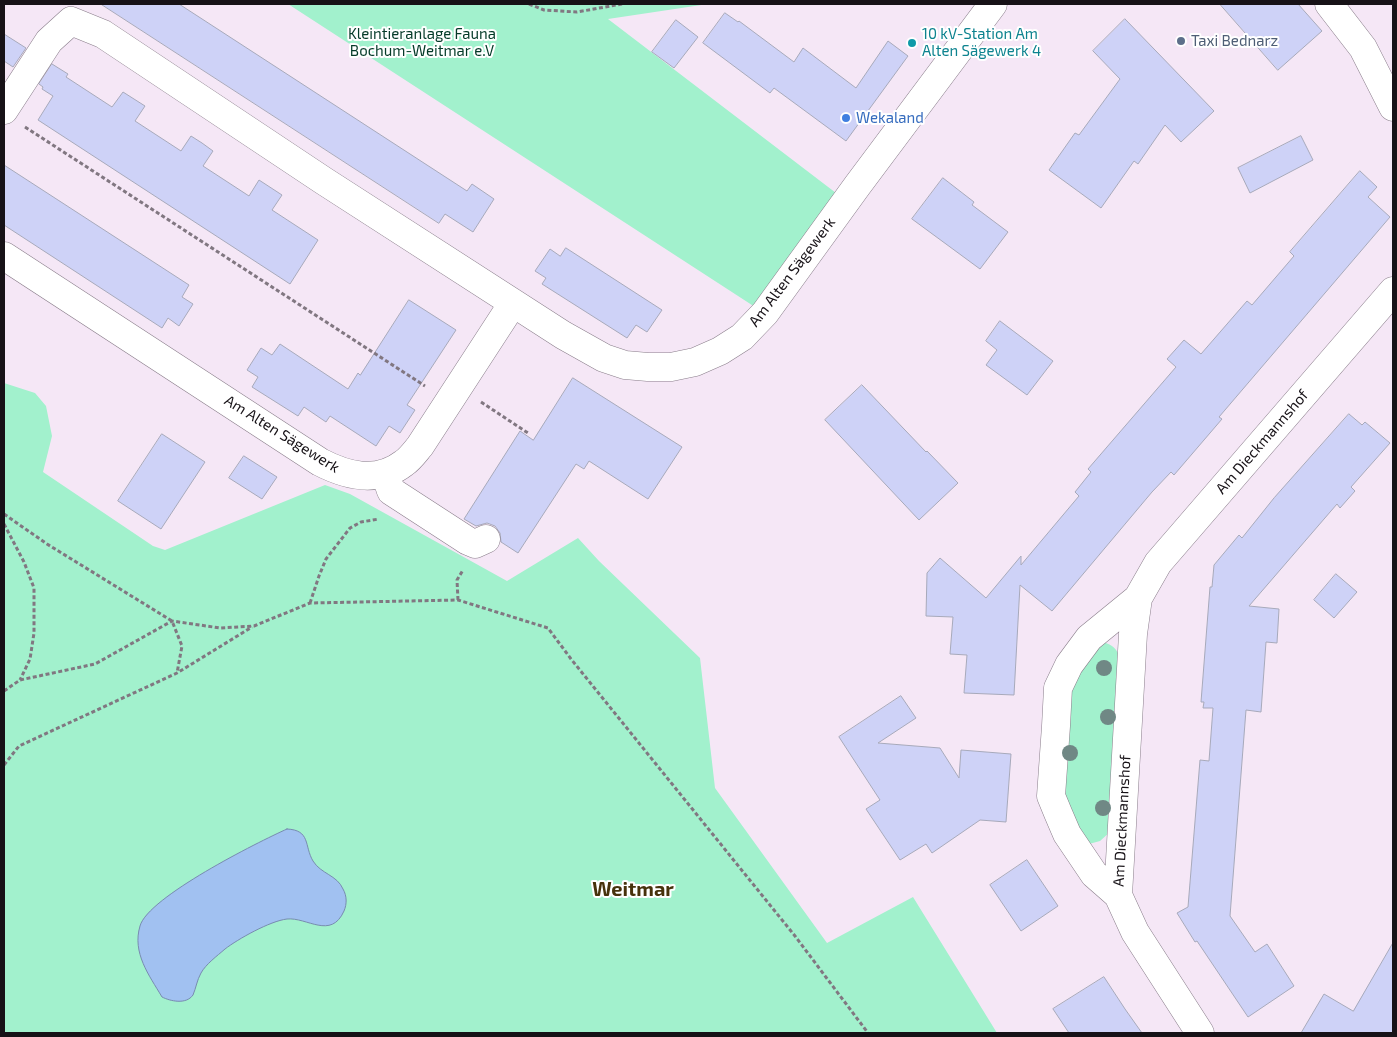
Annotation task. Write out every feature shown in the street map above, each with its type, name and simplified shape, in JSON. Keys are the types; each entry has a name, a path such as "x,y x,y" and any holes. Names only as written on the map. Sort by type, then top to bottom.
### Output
{"street":[{"name":"Am Alten Sägewerk","path":"12,117 49,41 71,21 103,34 324,181 563,335 604,358 625,365 671,367 695,362 720,351 742,337 765,313 993,4"},
{"path":"1329,4 1363,48 1393,107"},
{"name":"Am Alten Sägewerk","path":"4,256 320,462 339,472 360,476 374,476 385,473 403,464 420,446 513,303"},
{"name":"Am Dieckmannshof","path":"1200,1033 1135,932 1118,895 1094,874 1067,834 1058,813 1052,796 1058,688 1068,665 1089,638 1138,598 1158,563 1393,291"},
{"path":"385,473 392,491 468,541 476,544 486,539"},
{"name":"Am Dieckmannshof","path":"1118,895 1133,634 1138,598"}],"path":[{"path":"529,4 544,10 577,12 622,4"},
{"path":"12,117 453,394 528,432"},
{"path":"310,604 326,559 350,528 360,522 386,518 404,499"},
{"path":"4,514 47,544 172,621 220,628 254,626"},
{"path":"4,524 24,562 34,588 34,633 30,659 20,680"},
{"path":"4,765 20,746 177,674 254,626 310,604 458,600 548,628 795,936 868,1033"},
{"path":"172,621 182,646 177,674"},
{"path":"4,691 20,680 95,664 172,621"}],"green space":[{"name":"Kleintieranlage Fauna Bochum-Weitmar e.V","path":"288,4 708,4 608,19 836,193 755,307"},
{"path":"4,383 35,393 46,406 52,436 43,472 153,546 165,550 325,485 350,494 507,581 578,538 599,561 700,658 715,788 827,943 913,897 997,1033 4,1033"},
{"path":"1103,642 1114,648 1120,658 1110,832 1100,841 1089,844 1084,840 1064,801 1062,725 1075,675"}],"water":[{"path":"287,829 300,832 306,840 310,855 316,865 337,881 343,889 346,897 346,906 339,920 326,926 287,919 263,927 225,949 209,963 198,978 193,995 190,998 178,1001 162,997 147,972 138,945 140,926 147,914 162,900 182,886 230,858"}],"building":[{"path":"101,4 179,4 467,191 472,184 494,199 473,232 445,214 439,223"},
{"path":"1220,4 1298,4 1322,31 1278,70"},
{"path":"725,13 739,21 794,62 803,48 856,88 888,41 908,56 846,141 774,88 770,93 703,43"},
{"path":"1125,19 1214,111 1181,142 1165,125 1138,164 1134,161 1101,208 1049,170 1075,133 1079,135 1120,79 1093,51"},
{"path":"676,20 698,37 674,68 652,52"},
{"path":"4,34 26,48 13,67 4,61"},
{"path":"52,64 68,74 66,77 112,107 123,92 145,106 135,121 181,151 191,136 202,143 213,151 203,166 249,196 259,180 282,195 272,210 318,240 290,284 38,120 53,96 42,89 43,87 39,84"},
{"path":"1301,136 1313,160 1250,193 1238,168"},
{"path":"4,165 189,285 182,297 193,304 179,326 168,318 162,328 4,225"},
{"path":"1360,171 1377,187 1368,197 1390,217 1219,417 1222,419 1174,475 1171,472 1152,492 1052,611 1020,585 1014,695 964,693 967,655 950,654 953,617 926,616 927,573 940,558 986,598 1021,556 1021,565 1079,496 1075,492 1091,472 1088,469 1176,367 1167,359 1184,340 1201,354 1247,301 1252,305 1294,256 1290,252"},
{"path":"943,178 974,202 972,205 1008,232 980,269 912,219"},
{"path":"566,248 662,310 647,332 636,325 627,338 542,284 546,278 535,271 550,249 560,256"},
{"path":"409,300 456,330 407,405 415,410 400,433 389,426 376,446 330,416 326,422 304,407 298,416 252,387 258,377 247,370 261,348 272,355 280,344 348,389 358,373 360,375"},
{"path":"1000,321 1053,361 1027,395 986,365 997,350 986,341"},
{"path":"573,378 682,447 648,499 589,461 584,469 576,464 518,553 501,542 500,533 495,526 487,523 476,526 464,519 520,431 533,440"},
{"path":"862,385 958,483 919,520 825,420"},
{"path":"1349,414 1362,425 1365,422 1390,443 1351,487 1355,491 1340,508 1337,504 1249,606 1279,609 1277,643 1266,642 1261,712 1246,710 1230,916 1255,952 1267,944 1294,986 1248,1017 1177,913 1188,907 1200,760 1209,761 1213,708 1203,708 1204,702 1201,702 1210,587 1212,587 1214,565 1239,535 1242,538 1274,498"},
{"path":"162,434 205,462 161,529 118,501"},
{"path":"244,456 277,477 262,499 229,478"},
{"path":"1336,574 1357,592 1334,618 1314,600"},
{"path":"901,696 916,718 878,743 940,748 959,778 961,750 1011,754 1006,822 980,820 932,853 926,844 900,860 866,809 880,800 839,737"},
{"path":"1027,860 1058,906 1021,931 990,885"},
{"path":"1393,943 1393,1033 1301,1033 1324,994 1353,1011"},
{"path":"1104,977 1142,1033 1069,1033 1053,1009"}],"place":[{"name":"Taxi Bednarz","path":"1181,41"},
{"name":"10 kV-Station Am Alten Sägewerk 4","path":"912,43"},
{"name":"Wekaland","path":"846,118"}],"district":[{"name":"Weitmar","path":"633,889"}]}
